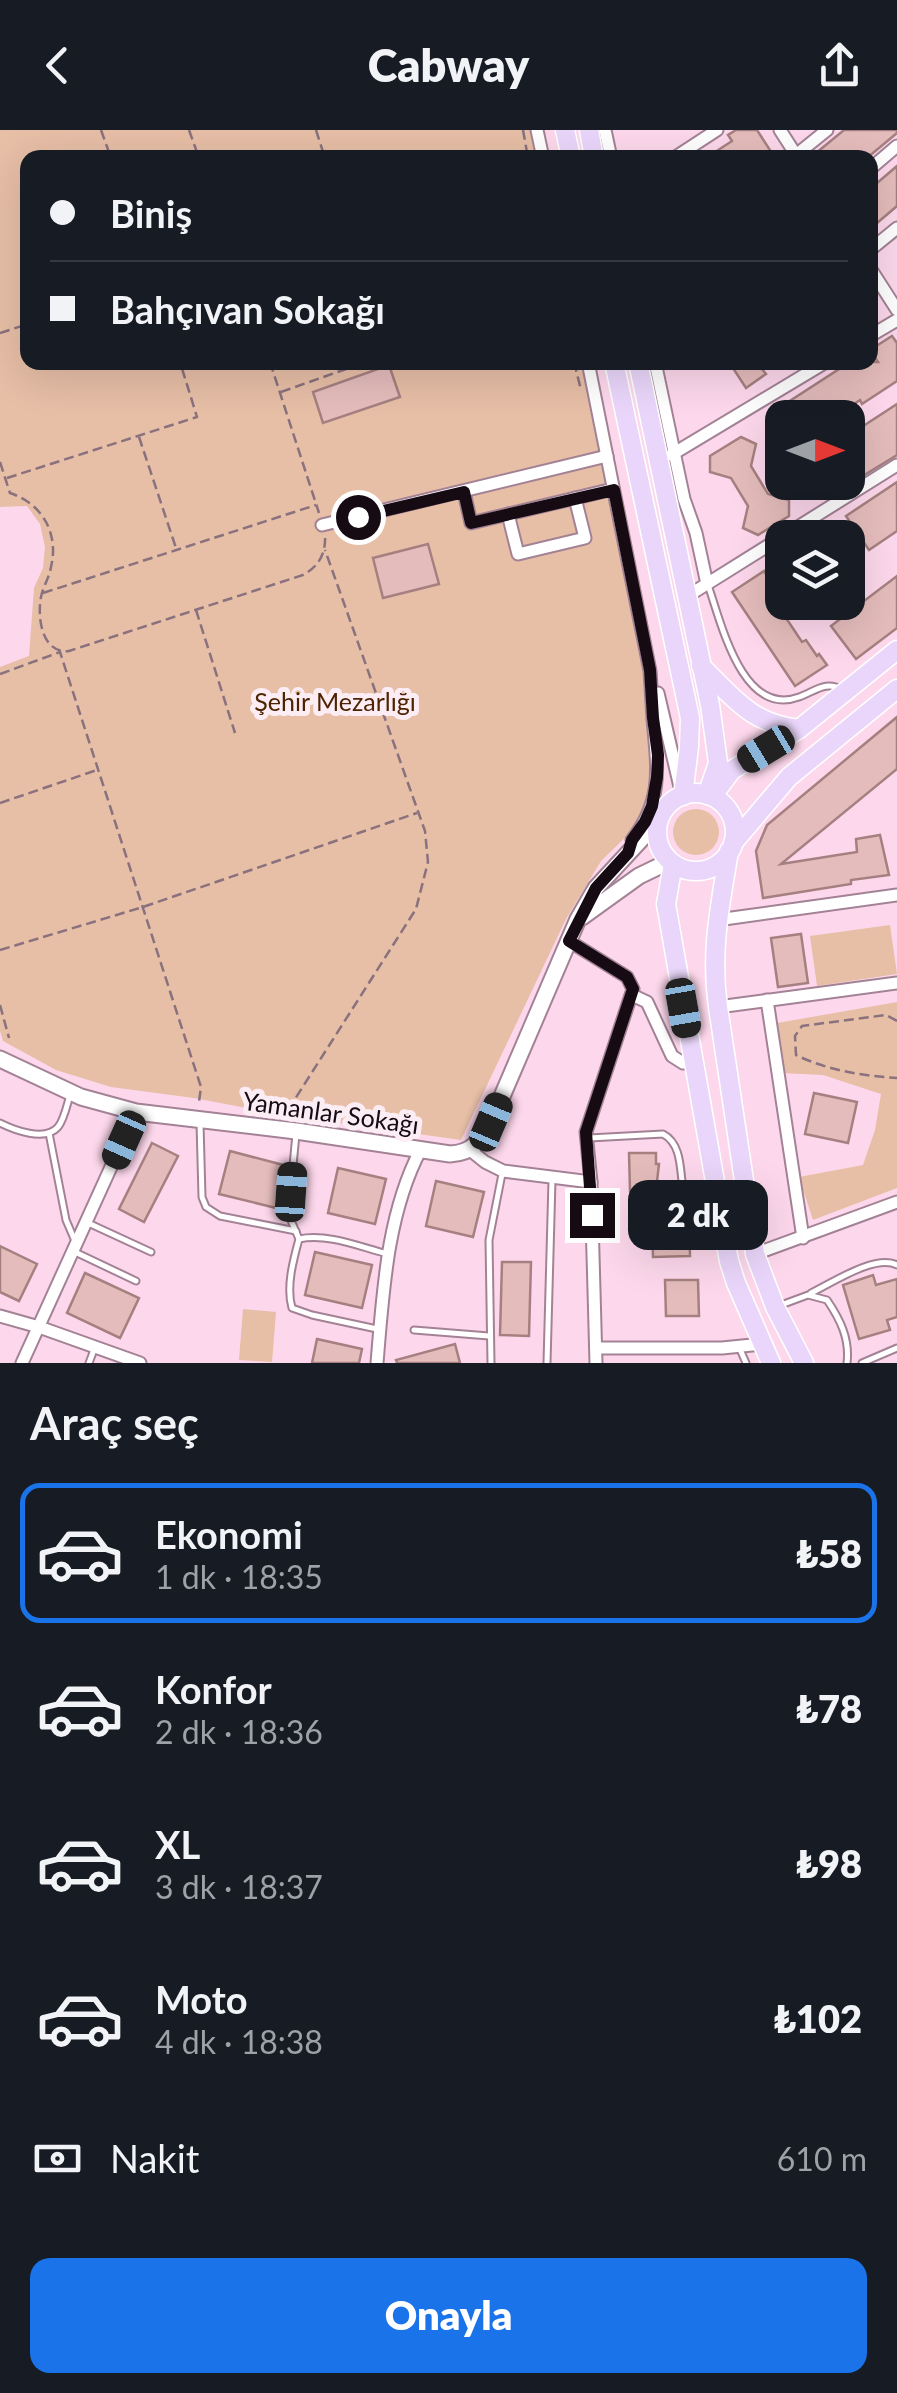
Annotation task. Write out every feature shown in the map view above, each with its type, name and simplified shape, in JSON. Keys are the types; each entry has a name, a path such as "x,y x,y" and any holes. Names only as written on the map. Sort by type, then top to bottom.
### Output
{"main road":[{"path":"616,370 690,718 682,796"},
{"path":"640,370 666,458 686,598 718,756 718,770 709,796"},
{"path":"709,796 732,770 798,729 897,650"},
{"path":"701,666 735,702 755,716 798,729"},
{"path":"804,1363 775,1307 755,1254 718,1008 713,959 717,920 731,847 734,831 730,814 709,796 692,794 666,807 659,820 658,842 671,862 686,870 706,870 720,863 731,847 789,777 897,690"},
{"path":"671,862 666,904 729,1261 771,1363"}],"street":[{"path":"686,150 717,130"},
{"path":"804,150 826,130"},
{"path":"878,280 897,310"},
{"path":"590,370 650,670 658,755 650,813 628,853"},
{"path":"656,370 666,458 707,584"},
{"path":"666,458 813,370"},
{"path":"322,525 607,456"},
{"path":"686,598 897,465"},
{"path":"464,492 471,523 614,490"},
{"path":"508,514 518,554 585,538 576,498"},
{"path":"650,670 682,796"},
{"path":"592,1182 502,1171 470,1150 491,1122 578,919 596,888 659,820"},
{"path":"578,919 640,876 671,862"},
{"path":"717,920 897,895"},
{"path":"569,941 627,977 632,995 587,1126 596,1363"},
{"path":"718,1008 897,983"},
{"path":"632,995 648,1002 672,1056 683,1063 693,1063"},
{"path":"767,1000 803,1238"},
{"name":"Yamanlar Sokağı","path":"0,1058 71,1092 136,1112 450,1154 470,1150"},
{"path":"22,1363 136,1112"},
{"path":"377,1363 389,1255 404,1184 421,1150"},
{"path":"755,1254 897,1202"},
{"path":"0,1316 140,1363"},
{"path":"596,1348 722,1354 738,1346 762,1344"}],"lane":[{"path":"707,584 738,668 758,690 784,699 798,698 824,685 846,691"},
{"path":"0,1123 13,1130 54,1132 71,1092"},
{"path":"200,1120 202,1197 206,1208 220,1216 296,1231"},
{"path":"296,1131 290,1218 299,1239 289,1295 292,1308 380,1330"},
{"path":"49,1133 75,1247 136,1281"},
{"path":"586,1138 668,1136 676,1148 682,1190"},
{"path":"492,1363 490,1240 502,1171"},
{"path":"547,1363 552,1177"},
{"path":"86,1222 151,1252"},
{"path":"299,1239 330,1238 389,1255"},
{"path":"775,1307 876,1262 889,1261 897,1266"},
{"path":"808,1295 827,1300 839,1318 849,1348 846,1363"},
{"path":"414,1330 490,1336"},
{"path":"738,1346 746,1363"},
{"path":"89,1363 95,1347"},
{"path":"862,1363 897,1348"}],"path":[{"path":"5,478 198,417 183,370"},
{"path":"273,370 325,533 325,549 428,843 428,862 416,910 288,1110"},
{"path":"280,393 344,370"},
{"path":"139,435 176,549"},
{"path":"0,462 10,493 38,509 51,532 52,563 40,614 44,633 52,648 60,652 202,1088 199,1102"},
{"path":"42,593 316,505"},
{"path":"0,674 303,576 318,563 325,549"},
{"path":"196,609 235,733"},
{"path":"0,803 98,770"},
{"path":"0,950 143,907 419,812"},
{"path":"0,1005 9,1038"},
{"path":"897,1021 886,1015 802,1026 796,1036 796,1055 817,1065 897,1078"}],"green space":[{"name":"Şehir Mezarlığı","path":"0,130 536,130 540,150 20,150 20,370 588,370 657,735 655,789 635,828 601,861 566,919 461,1140 111,1087 56,1070 3,1041 0,667 29,656 34,588 43,568 45,547 40,524 27,506 0,507"},
{"path":"696,809 712,816 719,832 712,848 696,855 680,848 673,832 680,816"},
{"path":"890,925 897,974 817,986 810,936"},
{"path":"897,1002 897,1188 813,1220 799,1177 863,1165 875,1130 881,1094 823,1075 780,1073 766,1025"},
{"path":"243,1309 276,1312 272,1362 239,1360"}],"building":[{"path":"736,130 757,130 770,150 718,150 732,141 728,135"},
{"path":"844,130 897,130 877,150 820,150"},
{"path":"897,166 897,206 878,222 878,182"},
{"path":"892,336 897,343 897,381 865,402 791,400 838,370 878,370 878,345"},
{"path":"375,370 391,370 400,397 323,423 313,392"},
{"path":"734,370 763,370 766,374 746,388"},
{"path":"897,404 897,455 865,475 865,425"},
{"path":"741,437 756,444 751,466 765,489 765,500 789,500 789,516 765,520 765,531 758,535 743,528 748,506 731,478 710,472 710,456"},
{"path":"897,482 897,531 869,550 865,544 865,520 849,520 846,516"},
{"path":"428,544 439,584 383,598 373,558"},
{"path":"764,571 765,620 787,620 802,642 806,640 827,665 795,686 732,592"},
{"path":"897,576 897,628 856,659 831,626 839,620 865,620 865,600"},
{"path":"897,717 897,769 781,864 857,852 856,839 880,835 889,875 763,898 756,851 767,825"},
{"path":"801,934 808,983 778,987 771,938"},
{"path":"814,1093 857,1102 848,1143 805,1134"},
{"path":"152,1143 178,1156 144,1222 119,1209"},
{"path":"230,1151 287,1166 276,1208 219,1194"},
{"path":"629,1153 656,1153 656,1190 630,1191"},
{"path":"338,1168 386,1179 375,1224 328,1213"},
{"path":"436,1181 484,1192 473,1237 426,1226"},
{"path":"689,1217 690,1256 653,1257 652,1218"},
{"path":"0,1246 37,1264 19,1301 0,1292"},
{"path":"315,1252 372,1265 362,1308 305,1295"},
{"path":"502,1262 531,1262 529,1336 500,1335"},
{"path":"85,1273 139,1298 120,1338 67,1313"},
{"path":"873,1275 876,1285 897,1279 897,1317 887,1320 890,1330 859,1339 843,1285"},
{"path":"665,1280 698,1280 699,1316 666,1316"},
{"path":"317,1339 362,1349 359,1363 312,1363"},
{"path":"455,1344 460,1363 396,1360"}],"route":[{"path":"358,517 464,492 471,523 614,490 650,670 658,766 650,813 628,853 596,888 569,941 627,977 633,989 587,1126 592,1215"}]}
